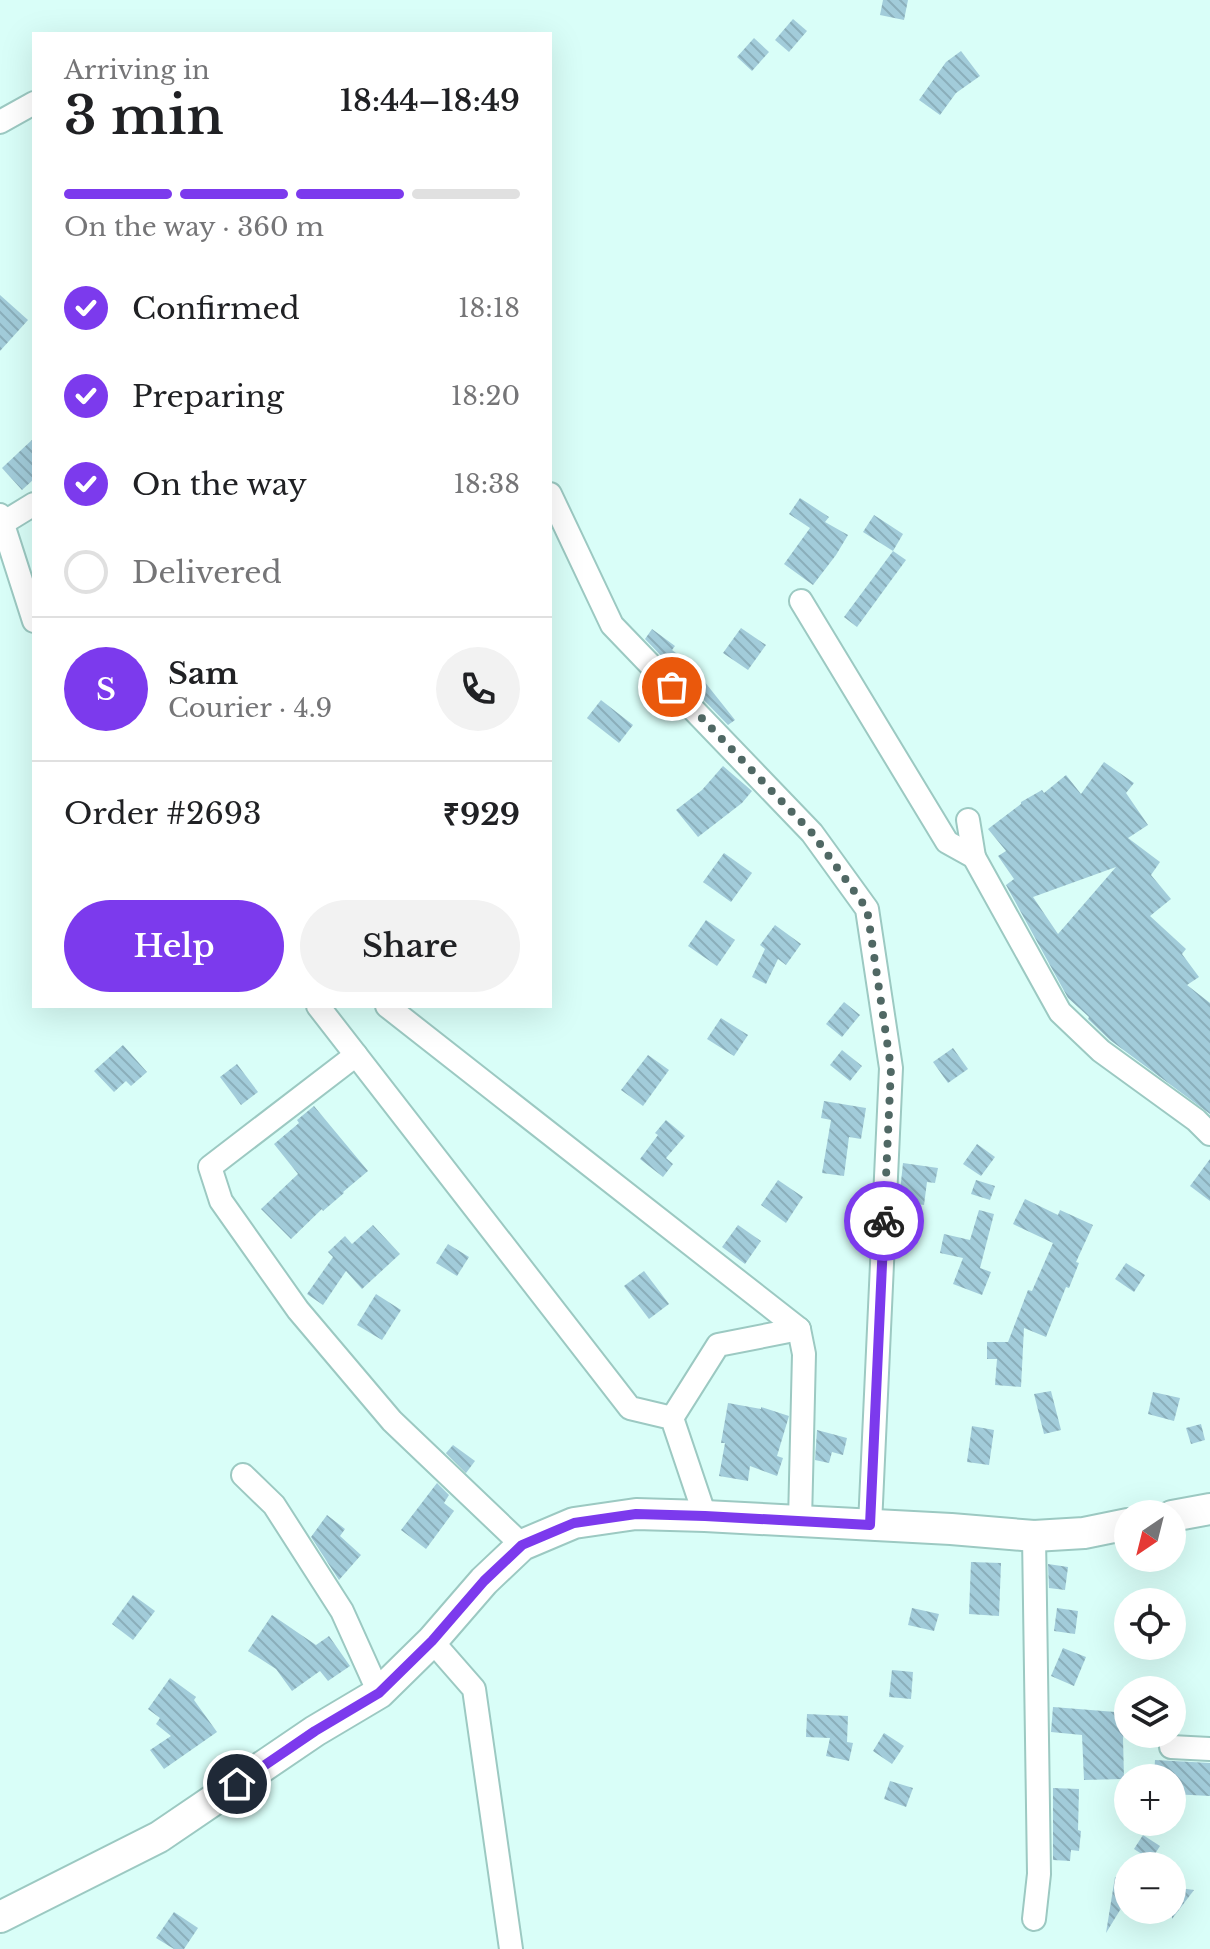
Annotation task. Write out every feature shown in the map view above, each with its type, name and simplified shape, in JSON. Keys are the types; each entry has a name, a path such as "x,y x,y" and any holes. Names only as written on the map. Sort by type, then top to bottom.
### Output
{"main road":[{"path":"1186,1513 1210,1509"},
{"path":"0,1917 159,1837 315,1731 379,1693 522,1545 574,1523 636,1514 1034,1536 1084,1533 1114,1527"}],"street":[{"path":"0,122 32,104"},
{"path":"552,498 612,625 812,833 867,909 891,1068 870,1525"},
{"path":"32,505 1,519 32,615"},
{"path":"801,601 947,842 974,857"},
{"path":"968,820 974,857 1060,1012 1101,1051 1196,1120 1210,1134"},
{"path":"320,1008 630,1408 672,1418"},
{"path":"390,1008 799,1329 804,1354 800,1521"},
{"path":"356,1055 210,1167 221,1201 298,1310 392,1421 522,1545"},
{"path":"672,1418 718,1345 799,1329"},
{"path":"672,1418 705,1516"},
{"path":"243,1475 274,1505 342,1611 379,1693"},
{"path":"1034,1536 1039,1874 1034,1919"},
{"path":"432,1641 474,1689 511,1949"},
{"path":"1186,1748 1210,1749"}],"building":[{"path":"883,0 908,0 904,20 880,15"},
{"path":"793,19 807,31 789,52 775,40"},
{"path":"754,38 769,52 752,71 737,57"},
{"path":"961,51 980,76 956,93 940,115 919,100 946,62"},
{"path":"0,295 28,320 0,351"},
{"path":"32,440 32,481 22,490 2,468"},
{"path":"800,498 829,517 825,522 848,535 813,585 784,564 810,528 789,514"},
{"path":"874,515 903,534 893,551 863,532"},
{"path":"893,551 906,560 857,627 844,617"},
{"path":"741,628 766,645 748,670 723,653"},
{"path":"652,629 675,646 672,650 702,674 700,676 735,720 728,725 645,639"},
{"path":"601,700 633,725 619,743 587,718"},
{"path":"1104,762 1134,783 1126,793 1148,825 1128,838 1160,862 1151,875 1171,899 1150,916 1186,949 1182,954 1199,977 1187,985 1210,1003 1210,1114 1110,1040 1068,998 1006,885 1014,879 998,856 1006,851 988,829 1021,802 1042,790 1044,793 1066,775 1081,794","holes":["1116,867 1058,934 1033,897"]},
{"path":"723,766 752,791 742,803 698,837 676,810 702,790"},
{"path":"724,853 752,873 731,902 703,882"},
{"path":"706,920 735,940 717,966 688,946"},
{"path":"775,925 801,944 786,965 778,959 766,984 752,977 765,949 760,945"},
{"path":"844,1002 860,1015 842,1037 826,1024"},
{"path":"721,1018 748,1035 734,1056 707,1039"},
{"path":"123,1045 147,1072 131,1086 126,1081 114,1092 94,1071"},
{"path":"953,1048 968,1069 948,1083 933,1062"},
{"path":"842,1050 862,1066 850,1081 830,1065"},
{"path":"648,1055 669,1070 643,1106 621,1090"},
{"path":"237,1064 258,1092 241,1105 220,1077"},
{"path":"824,1101 866,1108 861,1139 849,1137 844,1176 822,1173 831,1120 821,1118"},
{"path":"314,1106 368,1171 291,1239 261,1209 298,1174 274,1144"},
{"path":"666,1120 685,1136 666,1158 673,1164 663,1177 640,1159"},
{"path":"977,1144 995,1157 981,1176 963,1164"},
{"path":"1210,1159 1210,1201 1190,1186"},
{"path":"903,1163 938,1168 935,1183 927,1182 924,1205 899,1201"},
{"path":"778,1180 803,1197 786,1223 761,1205"},
{"path":"976,1180 995,1186 990,1200 971,1194"},
{"path":"1025,1199 1058,1215 1060,1210 1093,1225 1046,1337 1024,1328 1021,1387 995,1385 997,1359 987,1359 987,1342 1008,1342 1028,1290 1032,1291 1053,1243 1013,1224"},
{"path":"979,1210 994,1214 980,1268 991,1272 982,1295 953,1284 963,1258 940,1253 944,1234 970,1240"},
{"path":"373,1225 400,1254 362,1289 346,1271 323,1305 307,1294 333,1257 328,1252 345,1236 352,1244"},
{"path":"738,1225 761,1241 745,1264 722,1247"},
{"path":"448,1244 469,1257 457,1276 436,1263"},
{"path":"1126,1263 1145,1275 1134,1292 1115,1279"},
{"path":"644,1271 669,1304 649,1319 624,1286"},
{"path":"376,1294 401,1310 382,1340 357,1325"},
{"path":"1051,1391 1061,1430 1044,1434 1034,1394"},
{"path":"1153,1392 1180,1398 1174,1421 1148,1414"},
{"path":"728,1403 761,1407 789,1416 777,1456 783,1458 777,1476 750,1466 748,1481 719,1476"},
{"path":"1201,1424 1205,1440 1191,1444 1186,1428"},
{"path":"972,1426 994,1430 989,1465 967,1462"},
{"path":"817,1430 847,1438 843,1455 832,1452 829,1463 815,1460"},
{"path":"453,1445 475,1461 466,1473 446,1453"},
{"path":"437,1483 449,1495 444,1503 454,1511 426,1549 401,1530"},
{"path":"327,1515 345,1529 340,1536 361,1555 339,1580 311,1537"},
{"path":"971,1562 1001,1563 999,1616 969,1614"},
{"path":"1048,1564 1068,1567 1065,1590 1049,1588"},
{"path":"133,1595 155,1611 133,1640 112,1624"},
{"path":"912,1608 939,1614 934,1631 908,1625"},
{"path":"1057,1608 1078,1611 1075,1634 1054,1631"},
{"path":"272,1615 316,1645 329,1636 350,1666 328,1681 320,1671 292,1691 276,1669 248,1651"},
{"path":"1063,1648 1086,1657 1074,1686 1051,1676"},
{"path":"892,1670 913,1672 911,1699 889,1697"},
{"path":"170,1678 196,1697 194,1700 217,1732 164,1769 150,1750 171,1736 156,1724 160,1718 148,1709"},
{"path":"1053,1707 1114,1712 1114,1748 1123,1748 1124,1764 1114,1764 1114,1779 1084,1780 1082,1735 1051,1732"},
{"path":"807,1714 848,1716 847,1742 853,1743 849,1761 826,1756 830,1738 806,1737"},
{"path":"884,1733 904,1746 892,1764 873,1751"},
{"path":"1155,1760 1210,1763 1210,1796 1186,1795 1186,1764 1155,1764"},
{"path":"890,1781 913,1788 906,1807 884,1799"},
{"path":"1053,1788 1079,1789 1079,1851 1071,1850 1070,1861 1053,1860"},
{"path":"1142,1836 1160,1846 1156,1852 1134,1849"},
{"path":"1114,1883 1114,1920 1106,1933"},
{"path":"1186,1889 1194,1890 1186,1901"},
{"path":"174,1912 198,1928 184,1949 174,1949 156,1938"}],"way so far":[{"path":"672,687 812,833 867,909 891,1068 884,1221"}],"route":[{"path":"237,1784 315,1731 379,1693 522,1545 574,1523 636,1514 870,1525 884,1221"}]}
